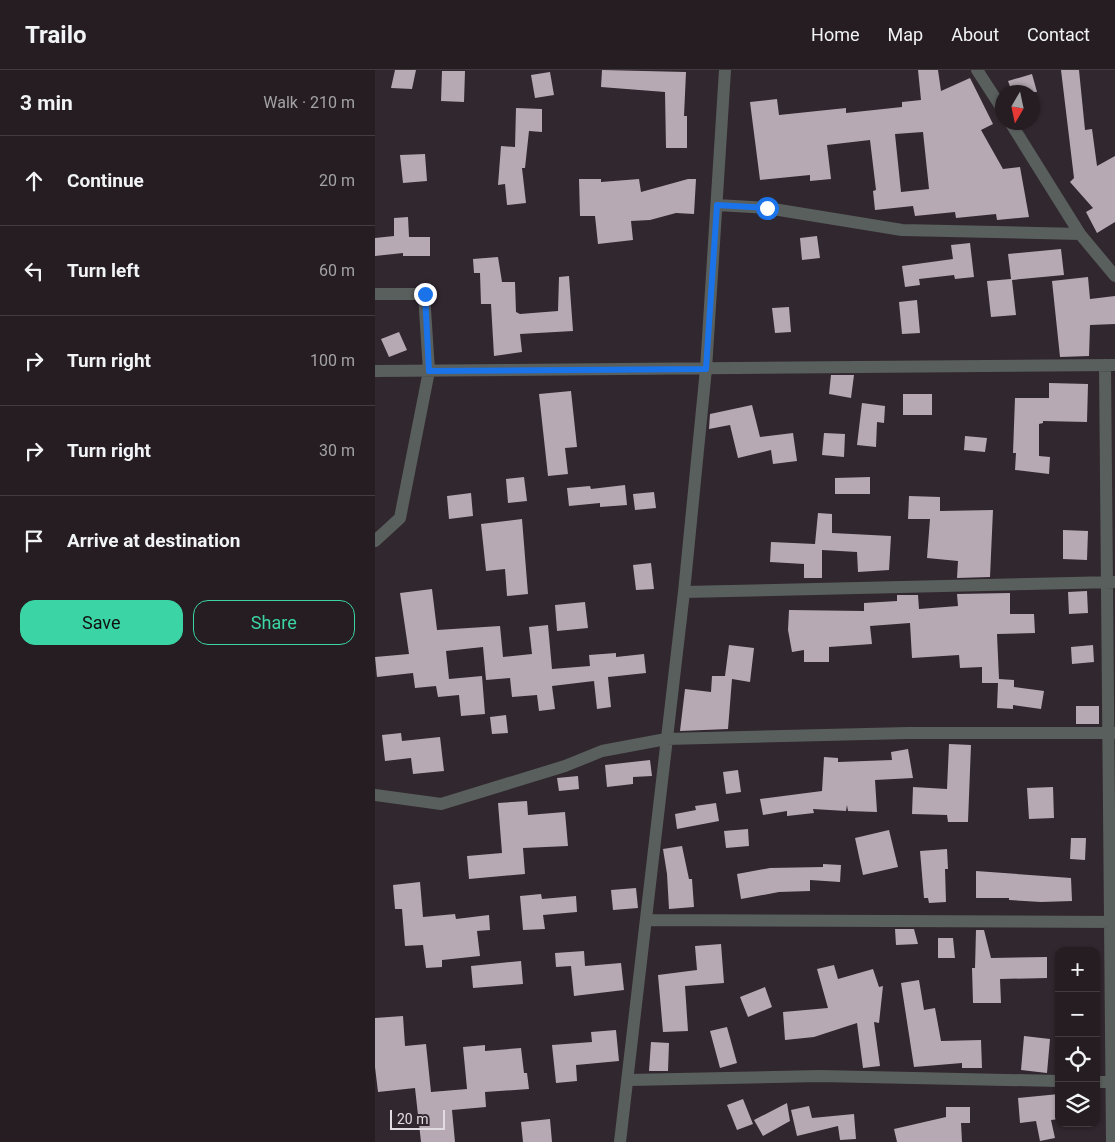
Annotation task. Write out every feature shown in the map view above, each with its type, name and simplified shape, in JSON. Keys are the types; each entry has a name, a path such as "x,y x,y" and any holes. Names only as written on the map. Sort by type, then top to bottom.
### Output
{"street":[{"path":"620,1142 684,592 706,369 725,70"},
{"path":"977,70 995,98"},
{"path":"1015,130 1080,234 1115,276"},
{"path":"717,205 767,208 902,230 1080,234"},
{"path":"375,294 425,294 429,371 400,518 375,541"},
{"path":"375,371 1110,365 1113,1142"},
{"path":"684,592 1111,582"},
{"path":"375,795 441,804 565,766 602,751 667,739 908,733 1112,734"},
{"path":"647,920 1113,922"},
{"path":"628,1080 821,1076 1055,1082"},
{"path":"1100,1082 1113,1082"}],"building":[{"path":"395,70 416,70 412,89 391,88"},
{"path":"602,70 686,72 684,116 687,116 687,148 666,148 665,92 601,87"},
{"path":"918,70 938,70 941,91 970,78 993,124 981,130 1003,169 1020,167 1029,217 997,220 996,214 956,218 955,212 915,216 913,206 875,210 873,191 876,190 870,140 827,145 831,179 810,181 810,175 760,180 750,102 777,99 779,115 846,108 846,113 902,107 902,102 921,100","holes":["923,132 929,189 901,192 895,134"]},
{"path":"1061,70 1079,70 1085,130 1092,129 1097,166 1115,156 1115,222 1097,233 1086,212 1093,208 1070,182 1074,178"},
{"path":"442,71 465,71 464,102 441,101"},
{"path":"550,72 554,95 535,98 531,75"},
{"path":"1032,74 1035,85 1009,85 1008,81"},
{"path":"516,108 542,109 542,132 529,131 525,168 522,168 526,203 507,205 505,184 498,185 501,146 515,147"},
{"path":"425,154 427,181 403,183 400,155"},
{"path":"579,179 601,179 601,182 639,179 641,192 688,179 696,179 694,214 676,213 650,220 631,221 633,240 598,244 595,216 580,216"},
{"path":"408,217 409,237 430,237 430,256 403,256 403,253 375,256 375,238 394,236 394,218"},
{"path":"817,236 820,258 802,260 800,238"},
{"path":"970,243 974,277 955,279 954,275 919,279 920,285 905,287 902,266 953,259 951,245"},
{"path":"1061,249 1064,275 1012,280 1016,315 991,317 987,281 1011,279 1008,254"},
{"path":"498,257 502,282 515,282 516,312 520,314 558,311 559,277 569,276 573,331 520,334 522,352 494,356 491,304 481,304 480,273 474,273 473,259"},
{"path":"1088,277 1090,299 1115,296 1115,324 1090,325 1089,356 1060,357 1052,281"},
{"path":"917,300 920,333 902,334 899,302"},
{"path":"789,307 791,332 775,333 772,308"},
{"path":"399,332 407,350 389,357 381,339"},
{"path":"831,375 854,375 851,398 829,394"},
{"path":"1049,383 1088,384 1087,422 1043,421 1043,423 1039,424 1039,456 1050,457 1049,474 1015,470 1016,453 1013,453 1015,398 1049,398"},
{"path":"571,391 577,447 565,448 568,474 548,476 539,394"},
{"path":"903,394 932,394 932,415 903,415"},
{"path":"862,403 885,406 884,423 877,422 876,447 857,445"},
{"path":"752,405 760,437 793,433 797,461 773,464 771,450 738,458 730,425 709,429 710,414"},
{"path":"824,433 845,434 844,457 822,455"},
{"path":"965,436 987,438 985,452 964,450"},
{"path":"524,477 527,501 508,503 506,479"},
{"path":"870,477 870,494 835,494 835,478"},
{"path":"625,485 627,505 600,507 600,503 569,506 567,488 590,486 591,489"},
{"path":"654,492 656,508 635,510 633,494"},
{"path":"471,493 473,516 449,519 447,496"},
{"path":"909,496 940,497 940,511 993,510 990,577 957,578 958,561 927,558 930,519 908,519"},
{"path":"818,513 832,514 832,533 891,536 889,570 858,572 857,552 822,550 822,578 804,578 804,564 770,562 771,542 815,544"},
{"path":"522,519 528,594 507,596 505,569 486,571 481,524"},
{"path":"1063,530 1088,531 1087,560 1063,559"},
{"path":"651,563 654,589 636,590 633,565"},
{"path":"432,589 437,630 500,626 503,657 532,654 529,627 548,625 552,669 590,666 589,655 616,653 616,657 644,654 646,673 608,677 611,707 597,709 594,681 552,686 555,709 539,711 537,695 512,697 510,678 486,680 483,647 446,651 449,679 482,676 485,714 461,716 459,695 438,697 436,686 415,688 413,673 377,677 375,657 409,654 400,593"},
{"path":"1087,591 1088,613 1069,614 1068,592"},
{"path":"1010,593 1010,614 1034,614 1035,633 997,634 999,679 1014,680 1014,687 1044,691 1041,709 1013,705 1013,709 997,708 998,683 982,683 982,667 960,668 959,655 912,658 910,623 870,626 872,644 829,647 829,662 804,662 804,650 792,652 788,630 789,610 864,611 864,603 897,601 897,595 918,595 919,609 958,606 957,594"},
{"path":"585,602 588,628 557,631 555,605"},
{"path":"729,645 754,648 750,682 732,679 728,729 680,731 685,689 711,692 712,676 725,676"},
{"path":"1093,645 1094,662 1072,664 1071,647"},
{"path":"1076,706 1099,706 1099,724 1076,724"},
{"path":"506,715 508,733 492,734 490,717"},
{"path":"401,733 402,741 440,737 444,771 413,774 411,758 385,761 382,735"},
{"path":"949,744 971,745 968,822 948,822 947,815 912,814 913,787 947,789"},
{"path":"908,749 913,778 875,780 877,812 848,811 847,805 846,811 813,809 814,813 787,816 787,811 763,815 760,799 822,791 824,757 838,758 838,762 892,760 891,752"},
{"path":"650,760 652,776 633,777 633,784 607,787 605,765"},
{"path":"738,770 741,792 726,794 723,772"},
{"path":"578,776 579,789 559,791 557,778"},
{"path":"1053,787 1054,818 1029,819 1027,788"},
{"path":"527,801 528,815 565,812 568,846 523,848 525,874 469,879 467,856 502,853 498,803"},
{"path":"716,803 719,821 677,829 675,814 696,810 695,806"},
{"path":"748,829 749,846 726,848 724,831"},
{"path":"889,830 898,867 863,875 855,838"},
{"path":"1071,838 1086,838 1085,860 1070,859"},
{"path":"682,846 689,879 692,879 694,907 669,909 663,849"},
{"path":"947,849 948,869 945,869 946,902 929,903 928,898 924,898 920,851"},
{"path":"823,864 841,865 840,882 810,880 810,891 779,892 741,899 737,874 770,868 823,867"},
{"path":"976,871 1071,878 1072,901 1041,902 1009,900 1009,898 976,898"},
{"path":"420,882 423,917 455,914 456,919 489,915 490,930 477,931 480,956 442,960 442,967 426,968 423,945 405,946 402,909 395,909 393,885"},
{"path":"636,888 638,908 613,910 611,890"},
{"path":"541,894 542,899 576,896 577,912 543,915 545,929 523,930 520,896"},
{"path":"895,929 914,929 918,944 896,945"},
{"path":"976,930 984,930 991,958 1047,957 1047,978 1000,979 1001,1003 973,1003 972,968 975,968"},
{"path":"938,938 953,938 955,958 938,958"},
{"path":"721,944 724,983 685,986 688,1031 663,1032 658,975 697,970 695,946"},
{"path":"584,951 585,966 621,963 624,990 574,996 571,966 556,967 555,953"},
{"path":"521,961 523,984 473,988 471,966"},
{"path":"834,965 838,979 873,969 879,987 883,986 879,1023 874,1022 880,1066 863,1068 857,1023 814,1037 785,1040 783,1012 828,1008 817,969"},
{"path":"919,980 924,1010 935,1008 941,1041 981,1040 982,1068 962,1068 962,1063 914,1067 901,983"},
{"path":"765,987 772,1007 748,1017 740,997"},
{"path":"403,1016 405,1046 426,1044 431,1092 467,1089 463,1047 485,1045 485,1051 521,1048 524,1073 527,1073 529,1089 485,1092 486,1107 452,1110 455,1142 421,1142 415,1088 378,1092 375,1067 375,1018"},
{"path":"727,1027 737,1063 720,1068 710,1031"},
{"path":"616,1030 619,1061 576,1065 577,1081 556,1083 552,1045 592,1042 591,1032"},
{"path":"1024,1036 1050,1039 1047,1073 1021,1070"},
{"path":"651,1042 669,1043 668,1071 649,1071"},
{"path":"1055,1094 1055,1120 1051,1120 1055,1138 1040,1141 1036,1121 1020,1123 1018,1098"},
{"path":"743,1099 753,1124 737,1130 727,1105"},
{"path":"787,1103 790,1121 763,1136 754,1120"},
{"path":"809,1106 812,1118 854,1114 856,1139 840,1140 838,1126 797,1136 791,1110"},
{"path":"946,1107 970,1107 970,1123 961,1123 962,1142 897,1142 894,1129 946,1117"},
{"path":"550,1119 552,1142 523,1142 521,1122"}],"route":[{"path":"425,294 429,371 706,369 717,205 767,208"}]}
